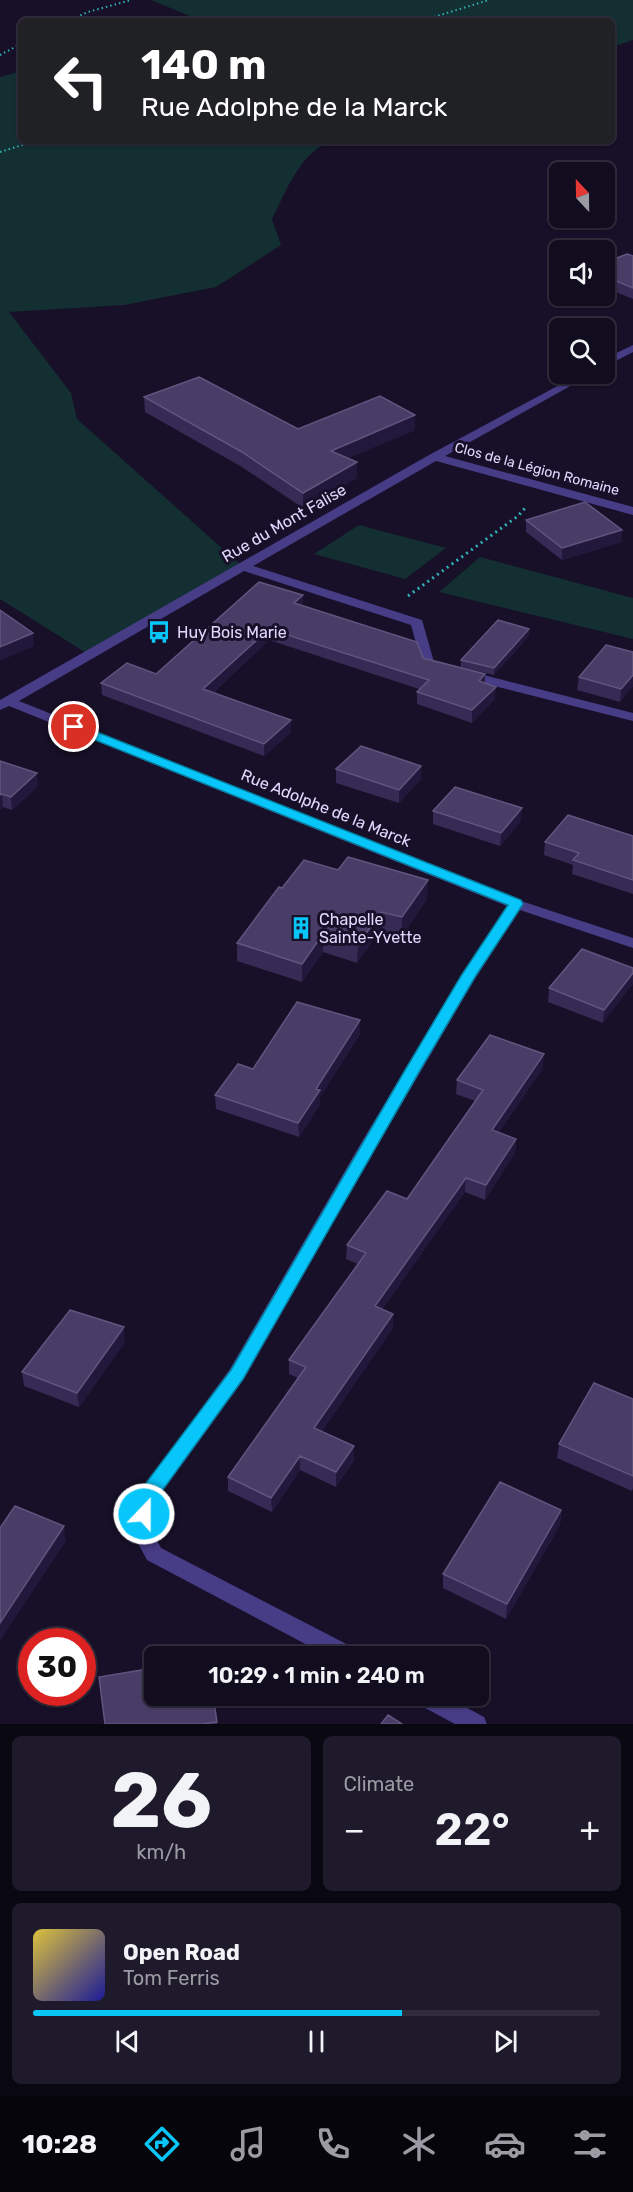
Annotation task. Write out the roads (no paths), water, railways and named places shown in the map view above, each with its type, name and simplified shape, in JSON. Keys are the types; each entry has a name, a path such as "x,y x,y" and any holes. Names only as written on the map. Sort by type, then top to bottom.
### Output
{"street":[{"path":"615,358 633,348"},
{"name":"Rue du Mont Falise","path":"4,704 434,457 569,384"},
{"name":"Clos de la Légion Romaine","path":"434,457 464,463 633,511"},
{"path":"242,566 417,623 428,665 633,717"},
{"name":"Rue Adolphe de la Marck","path":"4,704 516,904 633,943"},
{"path":"329,1646 154,1554 141,1530 147,1497 237,1374 378,1129 469,976 516,904"},
{"path":"442,1706 476,1724"}],"place":[{"name":"Huy Bois Marie","path":"159,632"},
{"name":"Chapelle Sainte-Yvette","path":"301,928"}]}
